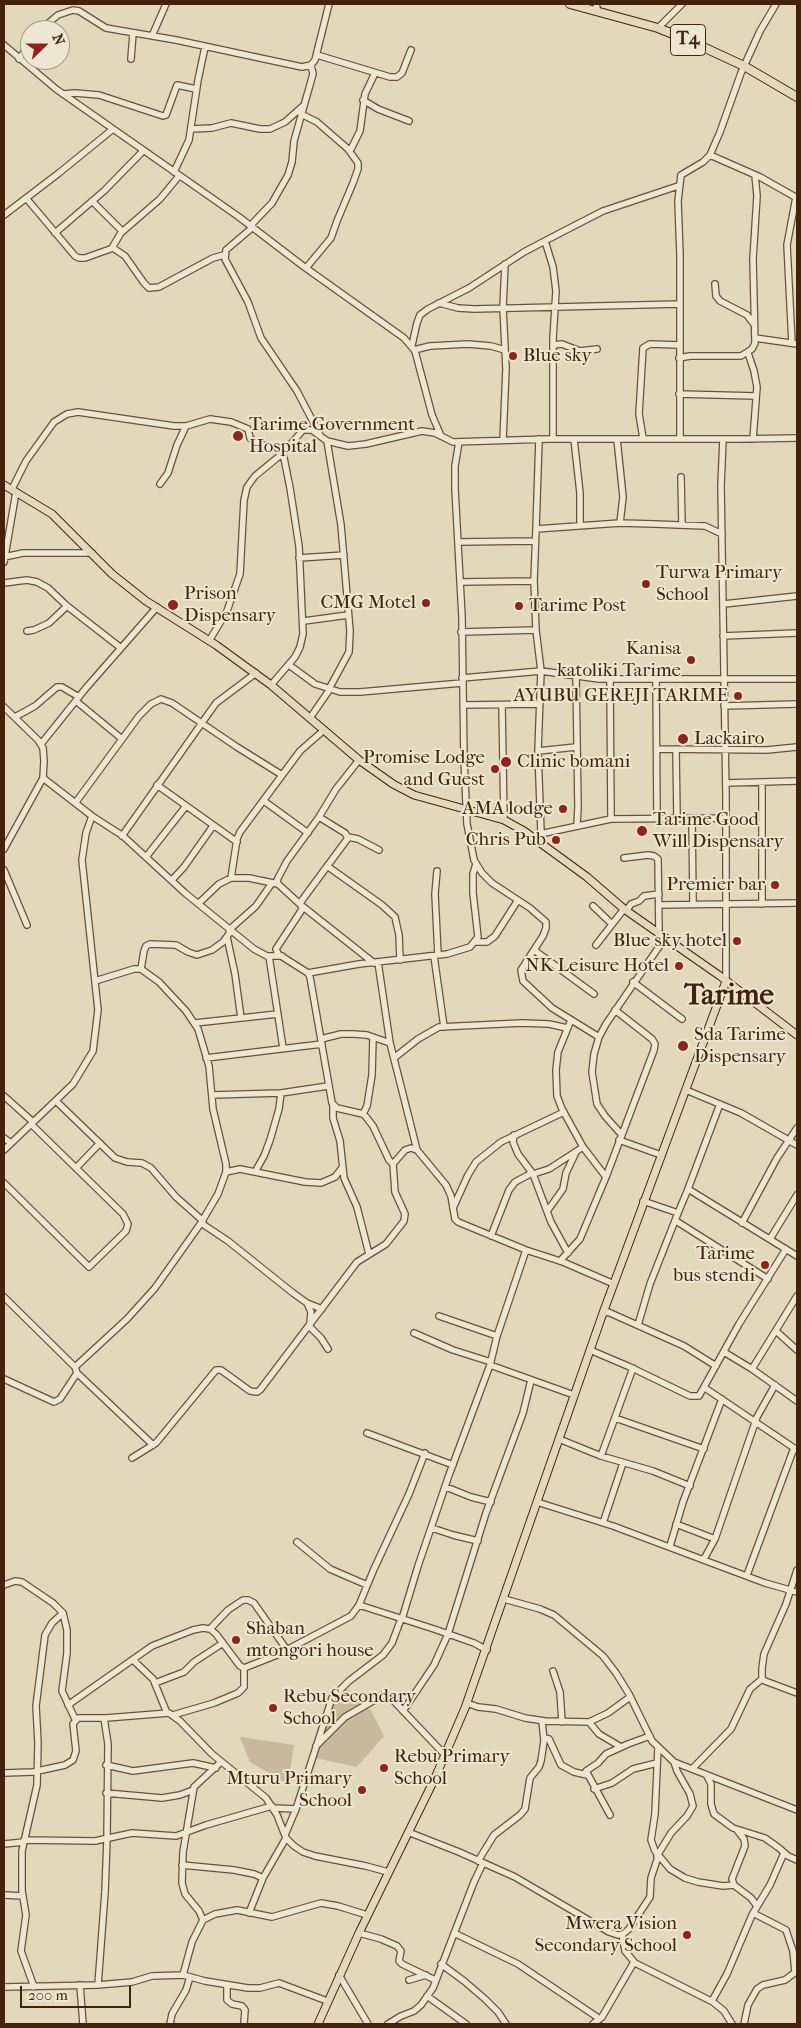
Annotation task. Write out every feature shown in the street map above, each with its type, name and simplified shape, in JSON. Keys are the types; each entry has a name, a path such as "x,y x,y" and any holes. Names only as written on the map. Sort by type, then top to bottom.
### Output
{"highway":[{"name":"T4","path":"570,4 597,8 658,28 719,53 797,97"}],"main road":[{"path":"4,485 52,514 112,574 156,607 209,641 271,685 359,760 393,784 414,795 504,820 533,837 587,877 625,909 726,981 797,1035"},
{"path":"318,2024 339,1975 445,1754 467,1703 603,1313 726,981"}],"street":[{"path":"152,36 166,4"},
{"path":"321,437 297,391 261,338 248,302 224,256 226,250 272,204 288,175 301,114 313,74 311,65 316,55 329,4"},
{"path":"658,28 682,4"},
{"path":"680,438 678,186 680,175 703,162 710,155 744,66 760,31 776,4"},
{"path":"53,20 70,7 106,28 295,66 311,65"},
{"path":"131,59 133,33"},
{"path":"4,45 63,94 252,226 306,268 404,338 413,348"},
{"path":"112,248 122,232 160,199 177,174 189,140 196,88 205,47"},
{"path":"316,55 390,77 398,76 404,68 411,50"},
{"path":"350,151 360,132 363,100 375,74"},
{"path":"63,94 99,95 163,116 166,115 177,85 196,88"},
{"path":"363,100 378,109 409,121"},
{"path":"191,129 212,128 232,123 260,130 270,129 285,122 303,106"},
{"path":"301,114 318,122 350,151 358,163 353,183 329,242 306,268"},
{"path":"4,215 113,129"},
{"path":"55,233 92,201 143,151"},
{"path":"710,155 755,175 796,197 787,244 794,344 755,338"},
{"path":"679,358 690,356 734,357 748,353 752,349 755,338 753,259 757,196 755,175"},
{"path":"441,436 432,415 413,348 420,315 469,288 545,241 603,211 678,186"},
{"path":"26,198 70,252 79,258 112,248 119,250 149,288 159,287 213,258 224,256"},
{"path":"92,201 122,232"},
{"path":"545,241 556,280 553,344 553,439"},
{"path":"503,440 506,369 503,308 505,264"},
{"path":"715,284 716,296 720,301 747,315 754,323"},
{"path":"440,303 458,308 680,304"},
{"path":"413,348 468,344 491,346 505,350"},
{"path":"553,344 562,344 580,351 597,349"},
{"path":"643,438 640,414 643,348 650,344 679,345"},
{"path":"748,353 754,371 756,396 753,439"},
{"path":"679,394 756,396"},
{"path":"4,562 14,490 26,461 54,422 67,414 78,412 92,413 174,426 186,426 210,419 231,422 248,429 250,438 256,443 284,452"},
{"path":"160,484 168,472 186,426"},
{"path":"209,641 226,611 240,574 244,500 247,487 255,476 284,452 303,430 312,430 327,441 348,446 366,444 422,431 435,433 453,442 539,439 797,438"},
{"path":"539,439 534,581 540,672 538,750 541,834"},
{"path":"574,439 580,493 580,526"},
{"path":"617,439 623,497 620,523"},
{"path":"723,439 721,466 726,783 726,981"},
{"path":"310,718 329,689 349,652 350,630 344,555 336,488 327,441"},
{"path":"459,442 455,481 459,542 462,681 469,836 476,864 482,874 546,922 543,936 521,970 523,981 552,1008 598,1037"},
{"path":"271,685 289,665 300,647 304,621 299,558 284,452"},
{"path":"681,477 682,525"},
{"path":"536,529 620,523 705,526 722,534"},
{"path":"459,542 535,541"},
{"path":"4,557 23,553 92,553"},
{"path":"299,558 344,555"},
{"path":"4,582 27,580 37,582 55,594 67,606 121,648"},
{"path":"460,582 534,581"},
{"path":"724,604 797,596"},
{"path":"27,631 49,623 67,606"},
{"path":"41,744 156,607"},
{"path":"304,621 348,615"},
{"path":"461,632 536,630"},
{"path":"723,636 797,633"},
{"path":"289,665 315,684 340,692 360,692 540,672 610,679 797,679"},
{"path":"122,836 216,703 256,674"},
{"path":"576,675 577,825"},
{"path":"610,679 611,819"},
{"path":"656,679 657,818"},
{"path":"15,717 29,710 57,687 62,687 122,739"},
{"path":"76,802 122,739 151,704 161,699 172,703 282,775"},
{"path":"463,705 539,704"},
{"path":"724,706 797,704"},
{"path":"502,705 504,820"},
{"path":"4,707 41,744 44,761 43,778 4,849"},
{"path":"231,878 240,832 300,750 324,730"},
{"path":"538,750 576,747"},
{"path":"657,749 767,750 797,747"},
{"path":"676,749 677,818"},
{"path":"141,969 144,951 146,946 150,944 176,945 197,955 212,950 227,937 230,930 256,906 275,884 282,868 319,817 336,789 359,760"},
{"path":"43,778 92,816 122,836 254,949 269,956 282,956"},
{"path":"726,783 797,781"},
{"path":"762,783 762,904"},
{"path":"157,785 237,842"},
{"path":"264,801 308,833"},
{"path":"146,857 186,806"},
{"path":"4,1150 73,1084 94,1051 98,1010 82,860 86,833 92,816"},
{"path":"319,817 345,833 348,837 358,839 379,850"},
{"path":"692,818 693,903"},
{"path":"533,837 577,825 611,819 726,818"},
{"path":"172,880 184,867 213,826"},
{"path":"348,837 301,904 301,911 276,949 278,954 308,973 310,977 328,1086 340,1141 342,1168 349,1192 357,1207 369,1254"},
{"path":"624,858 648,855 658,859 662,936 598,1037 592,1072 597,1104 620,1137 661,1155"},
{"path":"476,864 473,874 473,893 478,929 476,942"},
{"path":"327,866 382,904 395,917 399,935 400,960"},
{"path":"4,870 27,925"},
{"path":"437,871 434,894 436,955 444,1027"},
{"path":"199,903 219,884 231,878 255,879 275,884 376,963 390,1043 417,1150 446,1185 455,1219 491,1236 560,1261 614,1284"},
{"path":"596,945 631,904 639,901 644,896 659,894"},
{"path":"308,973 458,952 476,942 487,942 495,936 518,900"},
{"path":"660,905 693,903 797,903"},
{"path":"593,906 612,924"},
{"path":"227,937 242,1018"},
{"path":"534,950 594,994"},
{"path":"269,956 283,1048"},
{"path":"4,1379 54,1402 60,1399 76,1370 155,1288 202,1222 218,1194 226,1172 213,1109 206,1058 195,1024 174,997 151,975 141,969 95,981"},
{"path":"634,982 682,1019"},
{"path":"560,1261 580,1239 606,1177 655,1044 646,1033 615,1010"},
{"path":"195,1024 278,1014"},
{"path":"571,1020 558,1052 556,1070 557,1096 584,1147 606,1177"},
{"path":"394,1058 434,1029 444,1027 522,1023 549,1024 567,1028"},
{"path":"206,1058 283,1048 322,1041 341,1034 373,1037 390,1043"},
{"path":"363,1114 367,1106 372,1075 373,1037"},
{"path":"212,1095 281,1093 328,1086"},
{"path":"686,1090 720,1104 797,1145"},
{"path":"255,1172 270,1140 279,1109 281,1093"},
{"path":"4,1096 123,1214 128,1224 126,1230 89,1268 4,1182"},
{"path":"56,1101 115,1158 126,1162 142,1163 151,1168 202,1222 307,1303 322,1310"},
{"path":"132,1458 153,1445 216,1370 221,1370 250,1391 257,1392 264,1386 357,1262 386,1244 405,1218 395,1192 393,1164 389,1160 373,1126 363,1114 337,1108 333,1104"},
{"path":"638,1325 650,1284 720,1104"},
{"path":"453,1209 476,1162 501,1142 564,1112"},
{"path":"742,1223 797,1128"},
{"path":"514,1135 513,1142 518,1154 533,1174 551,1222 568,1253"},
{"path":"4,1138 11,1143"},
{"path":"76,1168 100,1143"},
{"path":"491,1236 512,1185 533,1174 549,1169 584,1147"},
{"path":"393,1164 405,1150 411,1148 417,1150"},
{"path":"548,1210 563,1189 566,1173 576,1152"},
{"path":"226,1172 234,1169 305,1182 322,1183 335,1177 342,1168"},
{"path":"688,1189 797,1256"},
{"path":"770,1239 797,1195"},
{"path":"644,1201 678,1213"},
{"path":"676,1221 768,1279"},
{"path":"249,1913 263,1878 286,1836 332,1698 349,1681 383,1655 398,1632 418,1566 490,1363 526,1250"},
{"path":"590,1350 633,1368 690,1396 699,1396 739,1324 786,1250"},
{"path":"4,1297 153,1445"},
{"path":"752,1369 797,1298"},
{"path":"307,1303 311,1312 310,1325 328,1349"},
{"path":"603,1313 608,1312 684,1346 716,1366"},
{"path":"439,1316 498,1336"},
{"path":"776,1331 797,1350"},
{"path":"414,1333 453,1350 574,1395"},
{"path":"724,1352 797,1401"},
{"path":"600,1456 633,1368"},
{"path":"403,1711 434,1665 448,1634 491,1502 523,1413 532,1380"},
{"path":"704,1559 715,1539 755,1421 775,1385"},
{"path":"705,1388 796,1449 746,1576"},
{"path":"670,1546 676,1524 722,1398"},
{"path":"615,1418 704,1449"},
{"path":"367,1433 453,1464"},
{"path":"559,1439 600,1456 653,1471 690,1486"},
{"path":"244,1668 287,1650 345,1620 356,1611 410,1494 425,1453"},
{"path":"603,1523 623,1463"},
{"path":"446,1487 471,1497 491,1502"},
{"path":"537,1502 670,1546 746,1576 794,1591"},
{"path":"676,1524 715,1539"},
{"path":"432,1528 478,1541"},
{"path":"297,1542 330,1569 367,1585"},
{"path":"712,1546 714,1562"},
{"path":"692,1769 731,1729 750,1689 762,1679 764,1654 794,1591 797,1570"},
{"path":"4,1585 15,1581 22,1582 53,1603 63,1613 67,1630 67,1653 62,1691 75,1720 73,1724 76,1757 64,1765 38,1771 4,1774"},
{"path":"504,1599 540,1609 564,1622 603,1656 616,1673 650,1736 658,1747 674,1762 797,1810"},
{"path":"210,1629 228,1610 243,1600 248,1600 254,1603 287,1650"},
{"path":"359,1605 448,1634 487,1650"},
{"path":"34,1987 21,1952 26,1916 21,1868 24,1841 37,1785 36,1706 45,1635 52,1623 63,1613"},
{"path":"68,1705 152,1646 193,1630 210,1629 223,1642 240,1666 244,1668"},
{"path":"155,1683 184,1672 194,1662 223,1642"},
{"path":"133,1660 149,1674 170,1714 221,1762 266,1798 273,1807 286,1836 302,1852 388,1872"},
{"path":"75,1720 170,1714 214,1703 238,1693 244,1687 244,1668"},
{"path":"553,1671 560,1692 562,1722"},
{"path":"762,1679 797,1692"},
{"path":"316,1746 344,1717 369,1705 383,1695 390,1697 445,1754"},
{"path":"467,1703 542,1721 590,1722 608,1713 630,1697"},
{"path":"98,1985 107,1838 106,1765 108,1744 104,1718"},
{"path":"388,2024 414,2011 427,1996 481,1862 494,1835 525,1809 530,1778 539,1767 541,1761 544,1738 542,1721"},
{"path":"590,1722 599,1734 621,1747"},
{"path":"610,1815 587,1775 587,1769 598,1763 606,1754 650,1736"},
{"path":"544,1738 549,1739 561,1765 574,1772 587,1775"},
{"path":"658,1747 655,1814 651,1840 658,1857 670,1869 685,1878 704,1883 734,1885 751,1898 757,1906"},
{"path":"203,1920 185,1894 182,1883 185,1834 195,1784 221,1762"},
{"path":"408,1832 443,1845 515,1877 609,1932 622,1934 629,1929 650,1897 651,1878 658,1857 671,1833 688,1816 693,1806 690,1794 674,1762"},
{"path":"106,1765 133,1772 193,1763 216,1768"},
{"path":"594,1789 612,1783 633,1769 657,1763"},
{"path":"706,1774 711,1784 711,1804 714,1814 736,1828 764,1838 797,1860"},
{"path":"106,1793 162,1798 180,1795 193,1790"},
{"path":"4,1844 24,1841 86,1841 132,1833 167,1837 185,1834 206,1825 273,1807 296,1809"},
{"path":"734,1885 733,1873 745,1846 744,1839 736,1828"},
{"path":"712,2001 727,1974 753,1913 770,1885 784,1853"},
{"path":"182,1865 234,1870 263,1878"},
{"path":"4,1894 23,1896"},
{"path":"170,2024 172,2014 186,1990 189,1949 203,1920 227,1910 272,1918 311,1905 320,1904 338,1906 368,1915"},
{"path":"744,2024 748,2005 758,1989 763,1985 785,1980 796,1971 794,1951 786,1930 753,1913"},
{"path":"359,1933 397,1946 401,1951 399,1958 402,1964 435,1980"},
{"path":"454,1933 518,1964 600,2019"},
{"path":"622,1934 625,1951 634,1962 712,2001 724,2011 732,2024"},
{"path":"790,1940 797,1940"},
{"path":"593,2024 600,2019 634,1962"},
{"path":"441,1964 484,1999 498,2012 506,2024"},
{"path":"339,1975 368,2024"},
{"path":"409,1980 426,1975"},
{"path":"4,1987 98,1985 132,1982 152,1976 186,1976 227,1985 260,1988 279,1983 328,2001"},
{"path":"80,1985 83,2024"},
{"path":"227,1985 226,1994 228,2002 242,2006 245,2010 244,2024"},
{"path":"427,1996 464,2024"}],"shaded area":[{"path":"344,1687 371,1711 384,1736 357,1767 315,1758 329,1708"},
{"path":"240,1737 294,1745 288,1784 250,1762"}],"place":[{"name":"Blue sky","path":"513,356"},
{"name":"Tarime Government Hospital","path":"238,436"},
{"name":"Turwa Primary School","path":"646,584"},
{"name":"CMG Motel","path":"426,603"},
{"name":"Prison Dispensary","path":"173,605"},
{"name":"Tarime Post","path":"519,606"},
{"name":"Kanisa katoliki Tarime","path":"691,660"},
{"name":"AYUBU GEREJI TARIME","path":"738,696"},
{"name":"Lackairo","path":"683,739"},
{"name":"Clinic bomani","path":"506,762"},
{"name":"Promise Lodge and Guest","path":"495,769"},
{"name":"AMA lodge","path":"563,809"},
{"name":"Tarime Good Will Dispensary","path":"642,831"},
{"name":"Chris Pub","path":"556,840"},
{"name":"Premier bar","path":"775,885"},
{"name":"Blue sky hotel","path":"737,941"},
{"name":"NK Leisure Hotel","path":"679,966"},
{"name":"Sda Tarime Dispensary","path":"683,1046"},
{"name":"Tarime bus stendi","path":"765,1265"},
{"name":"Shaban mtongori house","path":"236,1640"},
{"name":"Rebu Secondary School","path":"273,1708"},
{"name":"Rebu Primary School","path":"384,1768"},
{"name":"Mturu Primary School","path":"362,1790"},
{"name":"Mwera Vision Secondary School","path":"687,1935"}],"district":[{"name":"Tarime","path":"729,997"}]}
